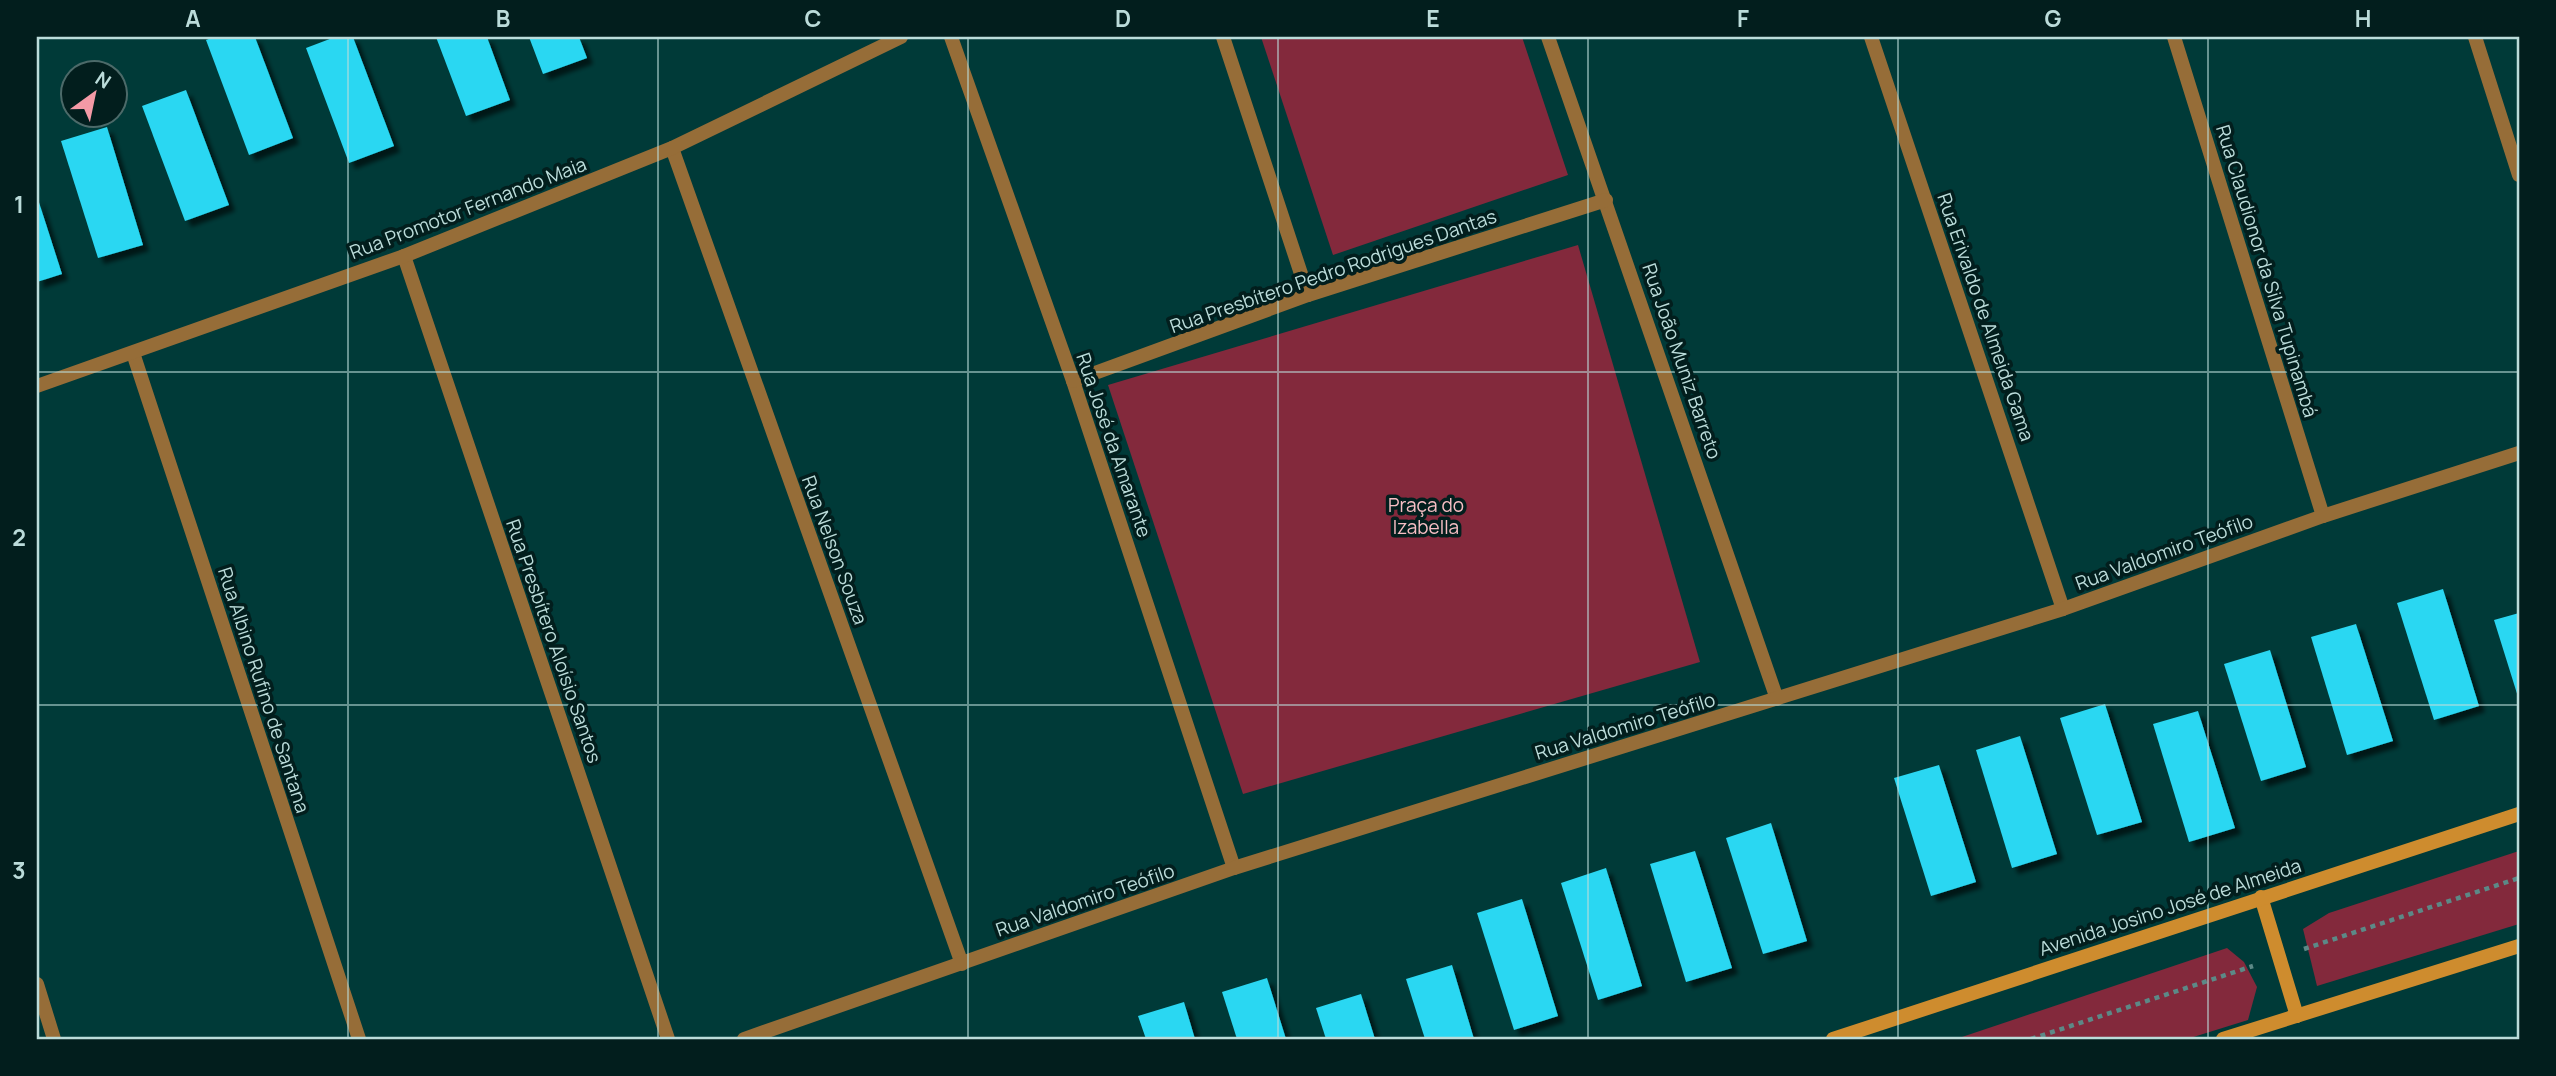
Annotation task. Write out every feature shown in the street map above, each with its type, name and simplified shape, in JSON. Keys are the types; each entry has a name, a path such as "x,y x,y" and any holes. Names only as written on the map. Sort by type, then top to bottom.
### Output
{"main road":[{"name":"Avenida Josino José de Almeida","path":"1833,1039 2519,814"},
{"path":"2261,897 2297,1016"},
{"path":"2223,1039 2519,946"}],"street":[{"name":"Rua Promotor Fernando Maia","path":"37,386 404,256 672,148 901,37"},
{"name":"Rua José da Amarante","path":"951,37 1073,382 1234,868"},
{"path":"1223,37 1308,295"},
{"name":"Rua João Muniz Barreto","path":"1548,37 1777,699"},
{"name":"Rua Erivaldo de Almeida Gama","path":"1871,37 2063,609"},
{"name":"Rua Claudionor da Silva Tupinambá","path":"2174,37 2323,516"},
{"path":"2474,37 2519,175"},
{"name":"Rua Nelson Souza","path":"672,148 962,964"},
{"name":"Rua Presbítero Pedro Rodrigues Dantas","path":"1073,382 1308,295 1606,200"},
{"name":"Rua Presbítero Aloísio Santos","path":"404,256 668,1039"},
{"name":"Rua Albino Rufino de Santana","path":"133,354 359,1039"},
{"name":"Rua Valdomiro Teófilo","path":"744,1039 1234,868 2063,609 2323,516 2519,453"},
{"path":"37,984 54,1039"}],"green space":[{"path":"1261,37 1522,37 1568,175 1333,255"},
{"name":"Praça do Izabella","path":"1578,245 1700,662 1243,794 1108,385"},
{"path":"2519,851 2519,924 2317,986 2303,929 2329,913"},
{"path":"2227,948 2244,962 2257,987 2248,1020 2187,1039 1956,1039"}],"building":[{"path":"214,37 255,37 293,138 249,155 206,40"},
{"path":"335,37 353,37 394,146 349,163 306,48"},
{"path":"436,37 487,37 510,100 466,116"},
{"path":"529,37 579,37 587,58 543,74"},
{"path":"186,90 229,205 185,221 142,106"},
{"path":"97,130 108,130 143,245 98,258 61,141"},
{"path":"37,196 62,274 37,282"},
{"path":"2443,589 2479,706 2434,720 2397,603"},
{"path":"2519,613 2519,700 2494,620"},
{"path":"2356,624 2393,741 2347,755 2311,637"},
{"path":"2270,650 2306,767 2261,781 2224,664"},
{"path":"2105,704 2142,822 2097,835 2060,718"},
{"path":"2198,711 2235,828 2189,842 2153,724"},
{"path":"2020,736 2057,854 2012,868 1976,750"},
{"path":"1939,765 1976,882 1931,896 1894,778"},
{"path":"1771,823 1807,941 1763,954 1726,838"},
{"path":"1695,851 1732,968 1686,982 1650,864"},
{"path":"1606,868 1642,986 1598,1000 1561,883"},
{"path":"1522,899 1558,1016 1514,1030 1477,913"},
{"path":"1452,965 1474,1039 1425,1039 1406,979"},
{"path":"1267,978 1286,1039 1237,1039 1222,992"},
{"path":"1361,994 1375,1039 1326,1039 1316,1008"},
{"path":"1184,1002 1195,1039 1146,1039 1138,1016"}]}
